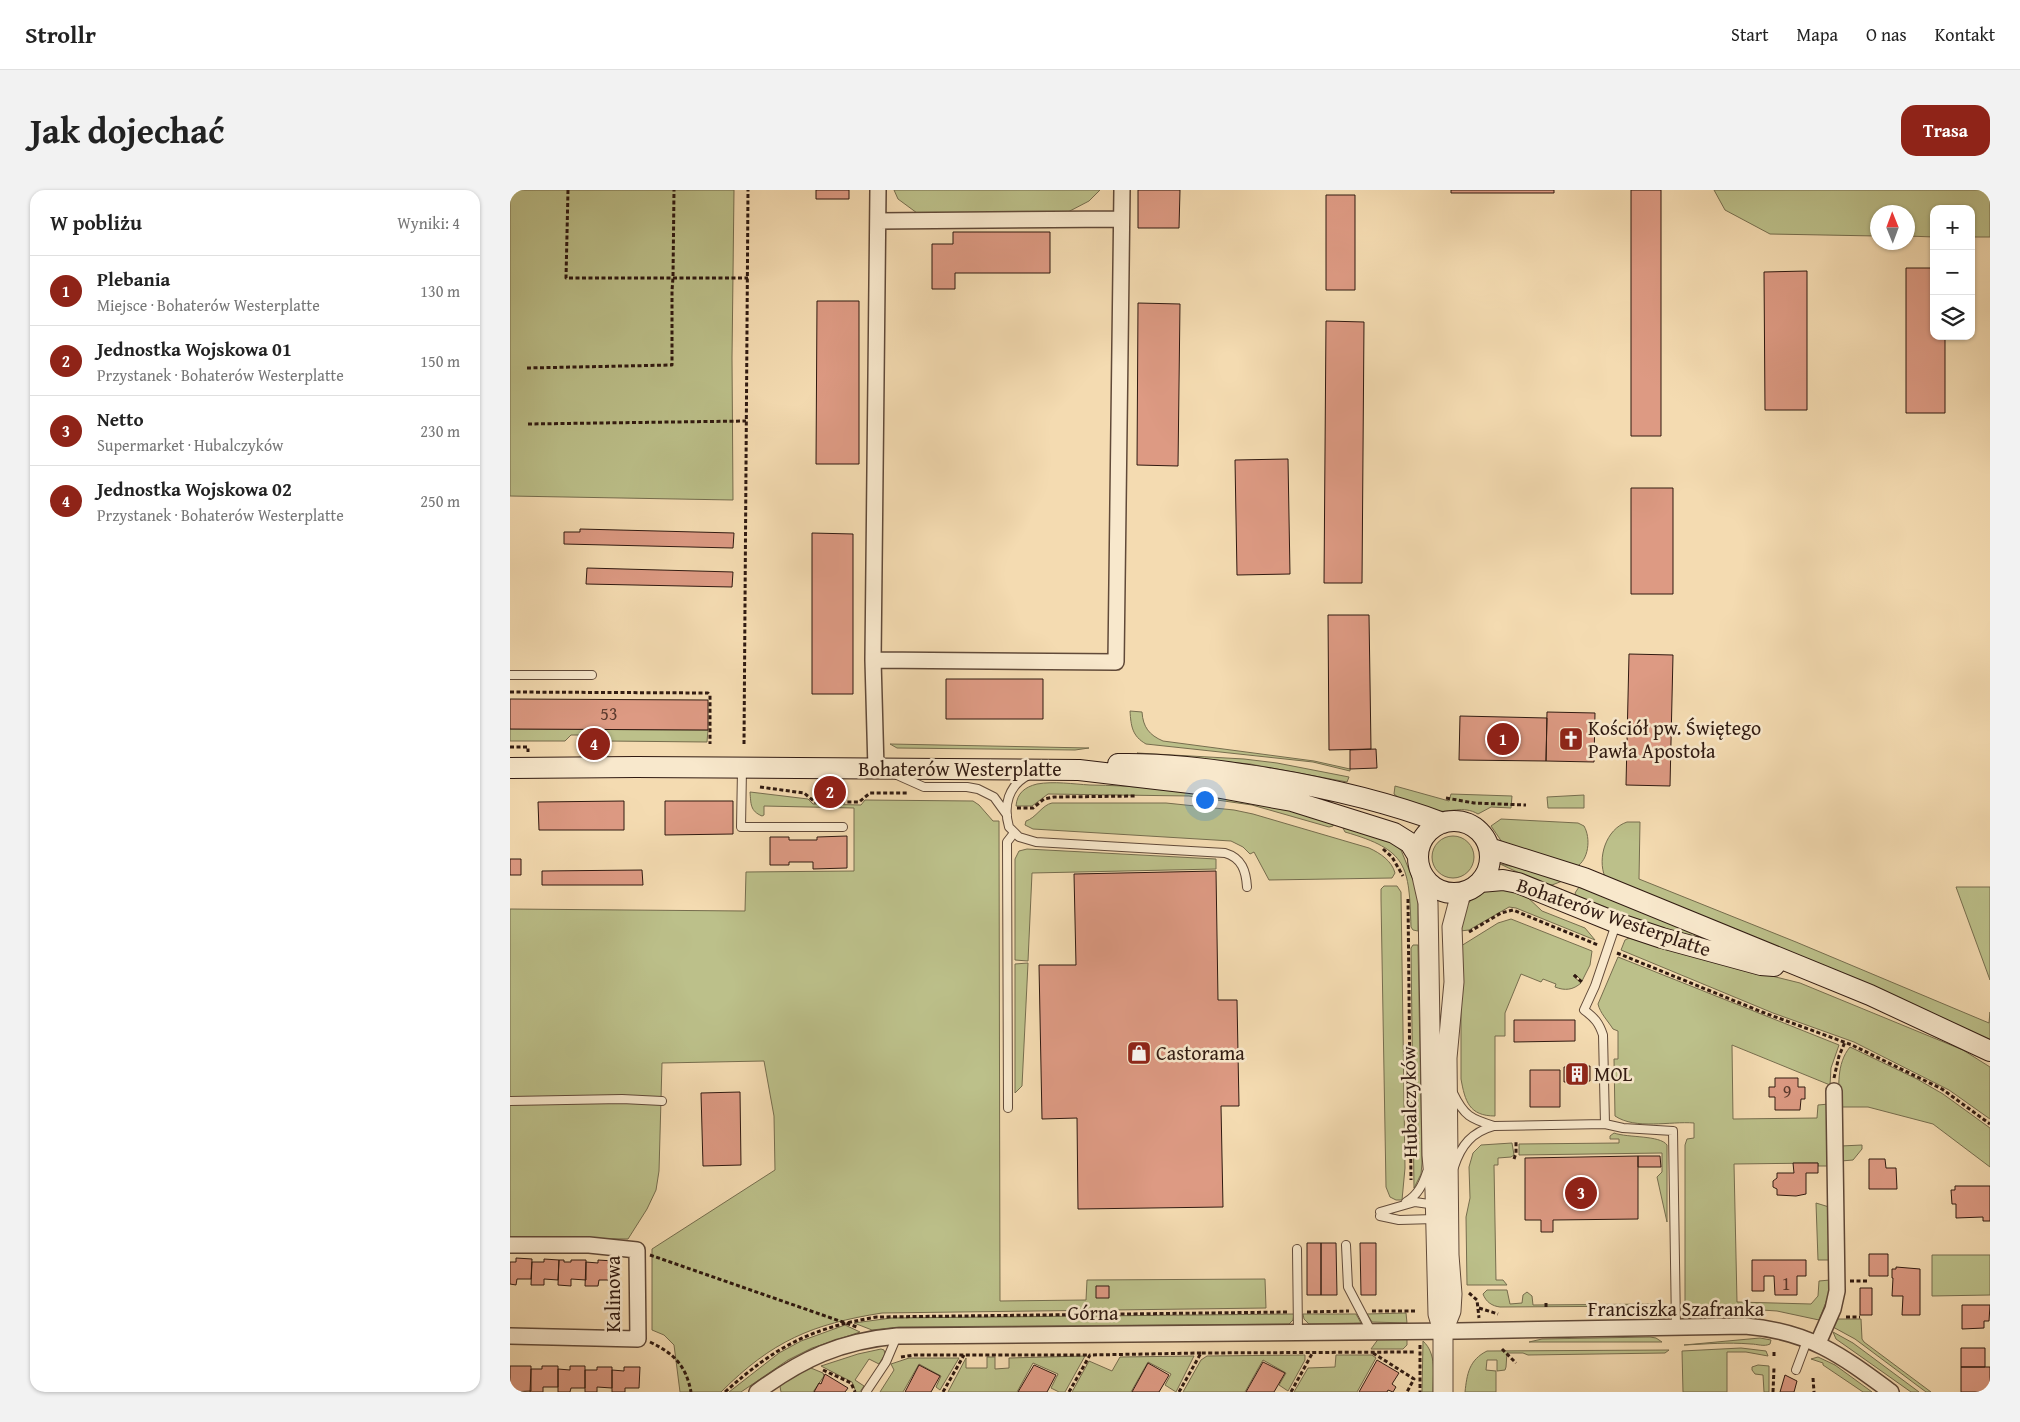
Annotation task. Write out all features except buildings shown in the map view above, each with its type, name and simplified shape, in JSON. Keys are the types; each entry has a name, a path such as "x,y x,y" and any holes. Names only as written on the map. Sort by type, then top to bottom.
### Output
{"main road":[{"name":"Bohaterów Westerplatte","path":"1079,770 1119,764 1176,765 1204,768 1340,792 1410,810 1443,823"},
{"name":"Bohaterów Westerplatte","path":"510,768 742,767 1079,770 1199,784 1292,801 1394,833 1410,843 1414,869"},
{"path":"1463,822 1472,826 1480,832 1489,848 1489,866 1480,882 1472,889 1462,893 1452,894 1433,887 1414,869 1419,847 1428,832 1443,823 1463,822"},
{"name":"Bohaterów Westerplatte","path":"1489,848 1584,878 1870,995 1990,1051"},
{"name":"Bohaterów Westerplatte","path":"1480,882 1503,880 1518,883 1617,923 1693,947 1762,965 1806,970"}],"street":[{"path":"878,190 874,660 880,769"},
{"path":"874,660 1116,662 1122,190"},
{"path":"878,222 1122,218"},
{"name":"Hubalczyków","path":"1414,869 1428,903 1432,1155 1440,1212 1449,1255 1452,1294 1451,1311 1443,1331 1444,1392"},
{"name":"Hubalczyków","path":"1440,1212 1449,1185 1448,1034 1454,982 1452,926 1462,893"},
{"path":"1813,1341 1832,1309 1837,1291 1834,1091"},
{"name":"Kalinowa","path":"510,1244 589,1246 637,1250 638,1339 510,1336"},
{"name":"Franciszka Szafranka","path":"1443,1331 1753,1326 1790,1333 1813,1341 1853,1363 1891,1392"},
{"name":"Górna","path":"756,1392 771,1387 804,1361 827,1350 866,1339 897,1336 1443,1331"}],"lane":[{"path":"510,675 592,675"},
{"path":"742,767 742,826 843,827"},
{"path":"880,769 924,787 978,789 994,797 1007,815"},
{"path":"1040,770 1022,779 1014,786 1008,796 1007,815 1009,827 1023,840 1225,853 1241,862 1245,870 1247,887"},
{"path":"1008,1108 1007,842 1014,833"},
{"path":"1605,1124 1603,1036 1600,1026 1594,1017 1584,1010 1596,986 1617,923"},
{"path":"1448,1081 1460,1107 1468,1116 1494,1126"},
{"path":"510,1101 622,1099 662,1101"},
{"path":"1449,1185 1462,1147 1478,1132 1494,1126 1605,1124 1622,1128 1673,1131 1676,1327"},
{"path":"1432,1155 1422,1186 1412,1199 1380,1214 1399,1220 1440,1212"},
{"path":"1400,1206 1419,1202 1440,1212"},
{"path":"1346,1245 1348,1287 1370,1331"},
{"path":"1297,1249 1298,1332"},
{"path":"866,1392 886,1362 897,1336"},
{"path":"1796,1370 1813,1341"}],"path":[{"path":"568,190 566,278 748,278"},
{"path":"527,368 672,365 674,190"},
{"path":"744,744 748,190"},
{"path":"528,424 746,421"},
{"path":"510,692 708,693 710,695 710,744"},
{"path":"510,747 528,747"},
{"path":"754,786 804,793 815,802 859,802 870,793"},
{"path":"1015,808 1033,808 1044,799 1054,797 1142,796"},
{"path":"1446,798 1474,803 1526,805"},
{"path":"1377,845 1392,857 1414,869"},
{"path":"1408,896 1411,1185"},
{"path":"1468,932 1501,913 1512,910 1595,944"},
{"path":"1619,954 1762,1012 1845,1042 1942,1089 1990,1124"},
{"path":"1574,975 1583,983"},
{"path":"1834,1091 1836,1068 1845,1042"},
{"path":"1514,1159 1516,1141"},
{"path":"637,1250 847,1323 865,1330 866,1339"},
{"path":"1465,1292 1474,1296 1477,1300 1479,1317"},
{"path":"1546,1303 1546,1310"},
{"path":"725,1392 778,1349 818,1330 891,1316 1415,1311"},
{"path":"638,1339 656,1345 676,1360 687,1374 691,1392"},
{"path":"1420,1340 1420,1392"},
{"path":"1502,1350 1516,1363"},
{"path":"1774,1350 1774,1356"},
{"path":"1290,1392 1313,1352"},
{"path":"1371,1352 1414,1379 1407,1392"},
{"path":"886,1362 914,1355 964,1354 1414,1352"},
{"path":"1179,1392 1201,1353"},
{"path":"943,1392 964,1354"},
{"path":"1069,1392 1090,1354"},
{"path":"804,1361 851,1383 855,1392"},
{"path":"1773,1392 1774,1368"},
{"path":"1813,1378 1814,1392"}],"green space":[{"path":"510,190 734,190 733,500 510,496"},
{"path":"894,190 1100,190 1089,201 1066,213 917,213 898,199"},
{"path":"1714,190 1990,190 1990,237 1975,237 1975,205 1930,205 1930,237 1915,236 1915,205 1870,205 1870,236 1770,234 1725,210"},
{"path":"1130,711 1142,712 1148,730 1163,741 1314,761 1350,769 1350,771 1313,762 1146,744 1138,738 1133,730"},
{"path":"510,729 708,730 707,742 606,741 600,735 571,735 565,741 510,741"},
{"path":"890,744 1089,748 1075,750 897,748"},
{"path":"1137,753 1244,759 1277,763 1349,777 1347,782 1250,764"},
{"path":"1064,783 1183,791 1275,807 1335,822 1333,826 1329,827 1252,805 1189,796 1048,794 1032,806 1016,806 1022,791 1037,784"},
{"path":"1395,786 1449,801 1451,794 1512,796 1511,808 1491,807 1478,814 1467,810 1430,811 1413,805 1394,794"},
{"path":"750,792 808,799 813,804 861,805 865,800 973,801 993,821 999,821 1000,1301 1086,1300 1087,1280 1265,1279 1266,1308 882,1313 834,1323 794,1338 776,1347 758,1360 721,1392 680,1392 674,1345 664,1335 652,1330 652,1249 775,1170 774,1116 764,1061 662,1063 659,1171 656,1190 647,1209 628,1239 510,1238 510,909 745,911 746,872 854,871 854,808 764,806 764,815 762,816 753,809"},
{"path":"1584,795 1584,808 1548,808 1547,797"},
{"path":"1052,803 1166,803 1234,810 1369,848 1385,858 1395,873 1392,878 1269,880 1254,852 1250,854 1243,847 1231,841 1033,829 1025,825 1026,821 1045,806"},
{"path":"1501,819 1578,823 1584,826 1588,836 1588,848 1584,859 1576,867 1502,842 1491,826"},
{"path":"1627,822 1640,822 1639,879 1989,1023 1990,1012 1990,1040 1605,877 1602,861 1605,845 1614,831"},
{"path":"1344,825 1384,837 1401,850 1416,887 1418,931 1413,930 1411,927 1409,889 1401,863 1382,846 1345,832"},
{"path":"1457,836 1465,839 1471,845 1474,857 1471,869 1465,875 1449,878 1441,875 1435,869 1432,853 1435,845 1441,839"},
{"path":"1027,849 1216,859 1216,869 1032,873 1028,961 1015,960 1015,859 1019,851"},
{"path":"1500,864 1565,880 1552,885 1543,884"},
{"path":"1384,886 1397,886 1401,892 1405,1168 1402,1200 1390,1197 1386,1187 1381,899 1381,889"},
{"path":"1579,887 1700,934 1707,942 1655,928 1577,897 1575,893"},
{"path":"1956,887 1990,887 1990,980"},
{"path":"1506,888 1524,894 1542,911 1585,928 1595,940 1516,908 1509,907 1469,930 1460,931 1465,911 1472,899 1486,891"},
{"path":"1511,919 1592,951 1590,965 1582,981 1575,974 1573,976 1581,983 1572,988 1555,987 1556,984 1543,979 1541,982 1521,974 1505,1013 1505,1036 1495,1036 1495,1116 1479,1113 1470,1106 1464,1094 1461,1079 1461,946 1498,923"},
{"path":"1631,937 1691,956 1800,983 1963,1050 1990,1067 1990,1119 1949,1090 1854,1042 1773,1013 1621,950 1625,940"},
{"path":"1413,945 1418,945 1422,1163 1421,1174 1414,1188 1411,948"},
{"path":"1618,957 1839,1045 1831,1068 1830,1085 1732,1045 1733,1119 1817,1118 1818,1105 1829,1104 1830,1166 1818,1166 1818,1163 1734,1164 1737,1302 1811,1304 1818,1296 1819,1281 1830,1280 1828,1297 1819,1320 1777,1311 1685,1304 1685,1145 1687,1139 1694,1138 1694,1123 1643,1124 1633,1123 1615,1116 1614,1059 1618,1059 1618,1031 1613,1029 1602,1014 1598,1004"},
{"path":"1028,963 1022,1086 1015,1093 1015,964"},
{"path":"1850,1047 1917,1079 1943,1094 1990,1128 1990,1167 1933,1124 1868,1107 1839,1107 1840,1068"},
{"path":"1614,1133 1651,1138 1667,1145 1667,1222 1657,1177 1662,1172 1662,1153 1519,1155 1519,1144 1619,1143 1619,1139 1610,1139 1610,1136"},
{"path":"1512,1143 1514,1155 1498,1158 1498,1165 1494,1165 1496,1280 1503,1280 1507,1285 1467,1285 1466,1217 1470,1198 1469,1167 1473,1153 1481,1145"},
{"path":"1862,1145 1862,1149 1853,1160 1841,1161 1841,1146"},
{"path":"1816,1203 1829,1207 1832,1260 1818,1260"},
{"path":"1932,1255 1990,1255 1990,1295 1932,1296"},
{"path":"1487,1290 1507,1290 1510,1304 1522,1303 1523,1295 1527,1292 1532,1296 1533,1305 1660,1304 1660,1306 1500,1307 1492,1305 1486,1299 1483,1294"},
{"path":"1406,1313 1407,1323 1372,1322 1367,1314"},
{"path":"1294,1314 1293,1320 1289,1324 899,1327 872,1330 854,1323 891,1318"},
{"path":"1303,1314 1356,1314 1361,1323 1309,1324 1304,1319"},
{"path":"1836,1319 1861,1319 1862,1339 1864,1342 1931,1392 1926,1392 1855,1339 1833,1327"},
{"path":"845,1325 860,1332 812,1348 788,1360 741,1392 729,1392 779,1353 801,1341"},
{"path":"1833,1332 1853,1343 1919,1392 1911,1392 1836,1339"},
{"path":"1650,1337 1662,1342 1529,1342 1542,1339"},
{"path":"1379,1338 1407,1338 1407,1345 1403,1349 1371,1349"},
{"path":"1760,1338 1771,1340 1770,1344 1725,1343 1684,1345"},
{"path":"1423,1341 1432,1358 1434,1371 1433,1392 1422,1392"},
{"path":"1741,1348 1766,1351 1768,1356 1746,1352 1727,1352 1727,1392 1683,1392 1682,1351"},
{"path":"884,1350 885,1354 879,1364 869,1359 855,1380 864,1386 860,1392 856,1392 852,1382 821,1366 858,1354"},
{"path":"1669,1350 1665,1353 1528,1355 1523,1353 1507,1353 1505,1370 1497,1371 1497,1360 1487,1360 1486,1370 1496,1371 1496,1392 1465,1392 1470,1368 1476,1359 1487,1351"},
{"path":"1305,1355 1305,1360 1288,1391 1279,1385 1286,1373 1263,1360 1245,1392 1183,1392 1201,1360 1207,1356"},
{"path":"1336,1355 1372,1355 1376,1358 1357,1392 1294,1392 1308,1368 1335,1367"},
{"path":"1085,1356 1065,1392 1059,1392 1051,1388 1058,1374 1033,1363 1017,1392 948,1392 966,1358 966,1368 987,1368 987,1357 995,1357 995,1369 1009,1368 1009,1358"},
{"path":"1194,1356 1176,1392 1165,1385 1171,1374 1148,1362 1131,1392 1072,1392 1089,1361 1112,1371 1120,1357"},
{"path":"1818,1357 1835,1365 1872,1392 1863,1392 1823,1365 1823,1363 1811,1359"},
{"path":"909,1358 959,1358 940,1390 936,1387 941,1376 919,1364 903,1392 880,1392 894,1370 891,1364"},
{"path":"1758,1365 1769,1366 1769,1392 1764,1392 1763,1375 1755,1374 1752,1370 1752,1367"},
{"path":"806,1366 823,1373 824,1376 813,1392 781,1392 779,1381"}],"place":[{"name":"Plebania","path":"1503,739"},
{"name":"Kościół pw. Świętego Pawła Apostoła","path":"1571,739"},
{"name":"Jednostka Wojskowa 02","path":"594,744"},
{"name":"Jednostka Wojskowa 01","path":"830,792"},
{"name":"Castorama","path":"1139,1053"},
{"name":"MOL","path":"1577,1074"},
{"name":"Netto","path":"1581,1193"}]}
